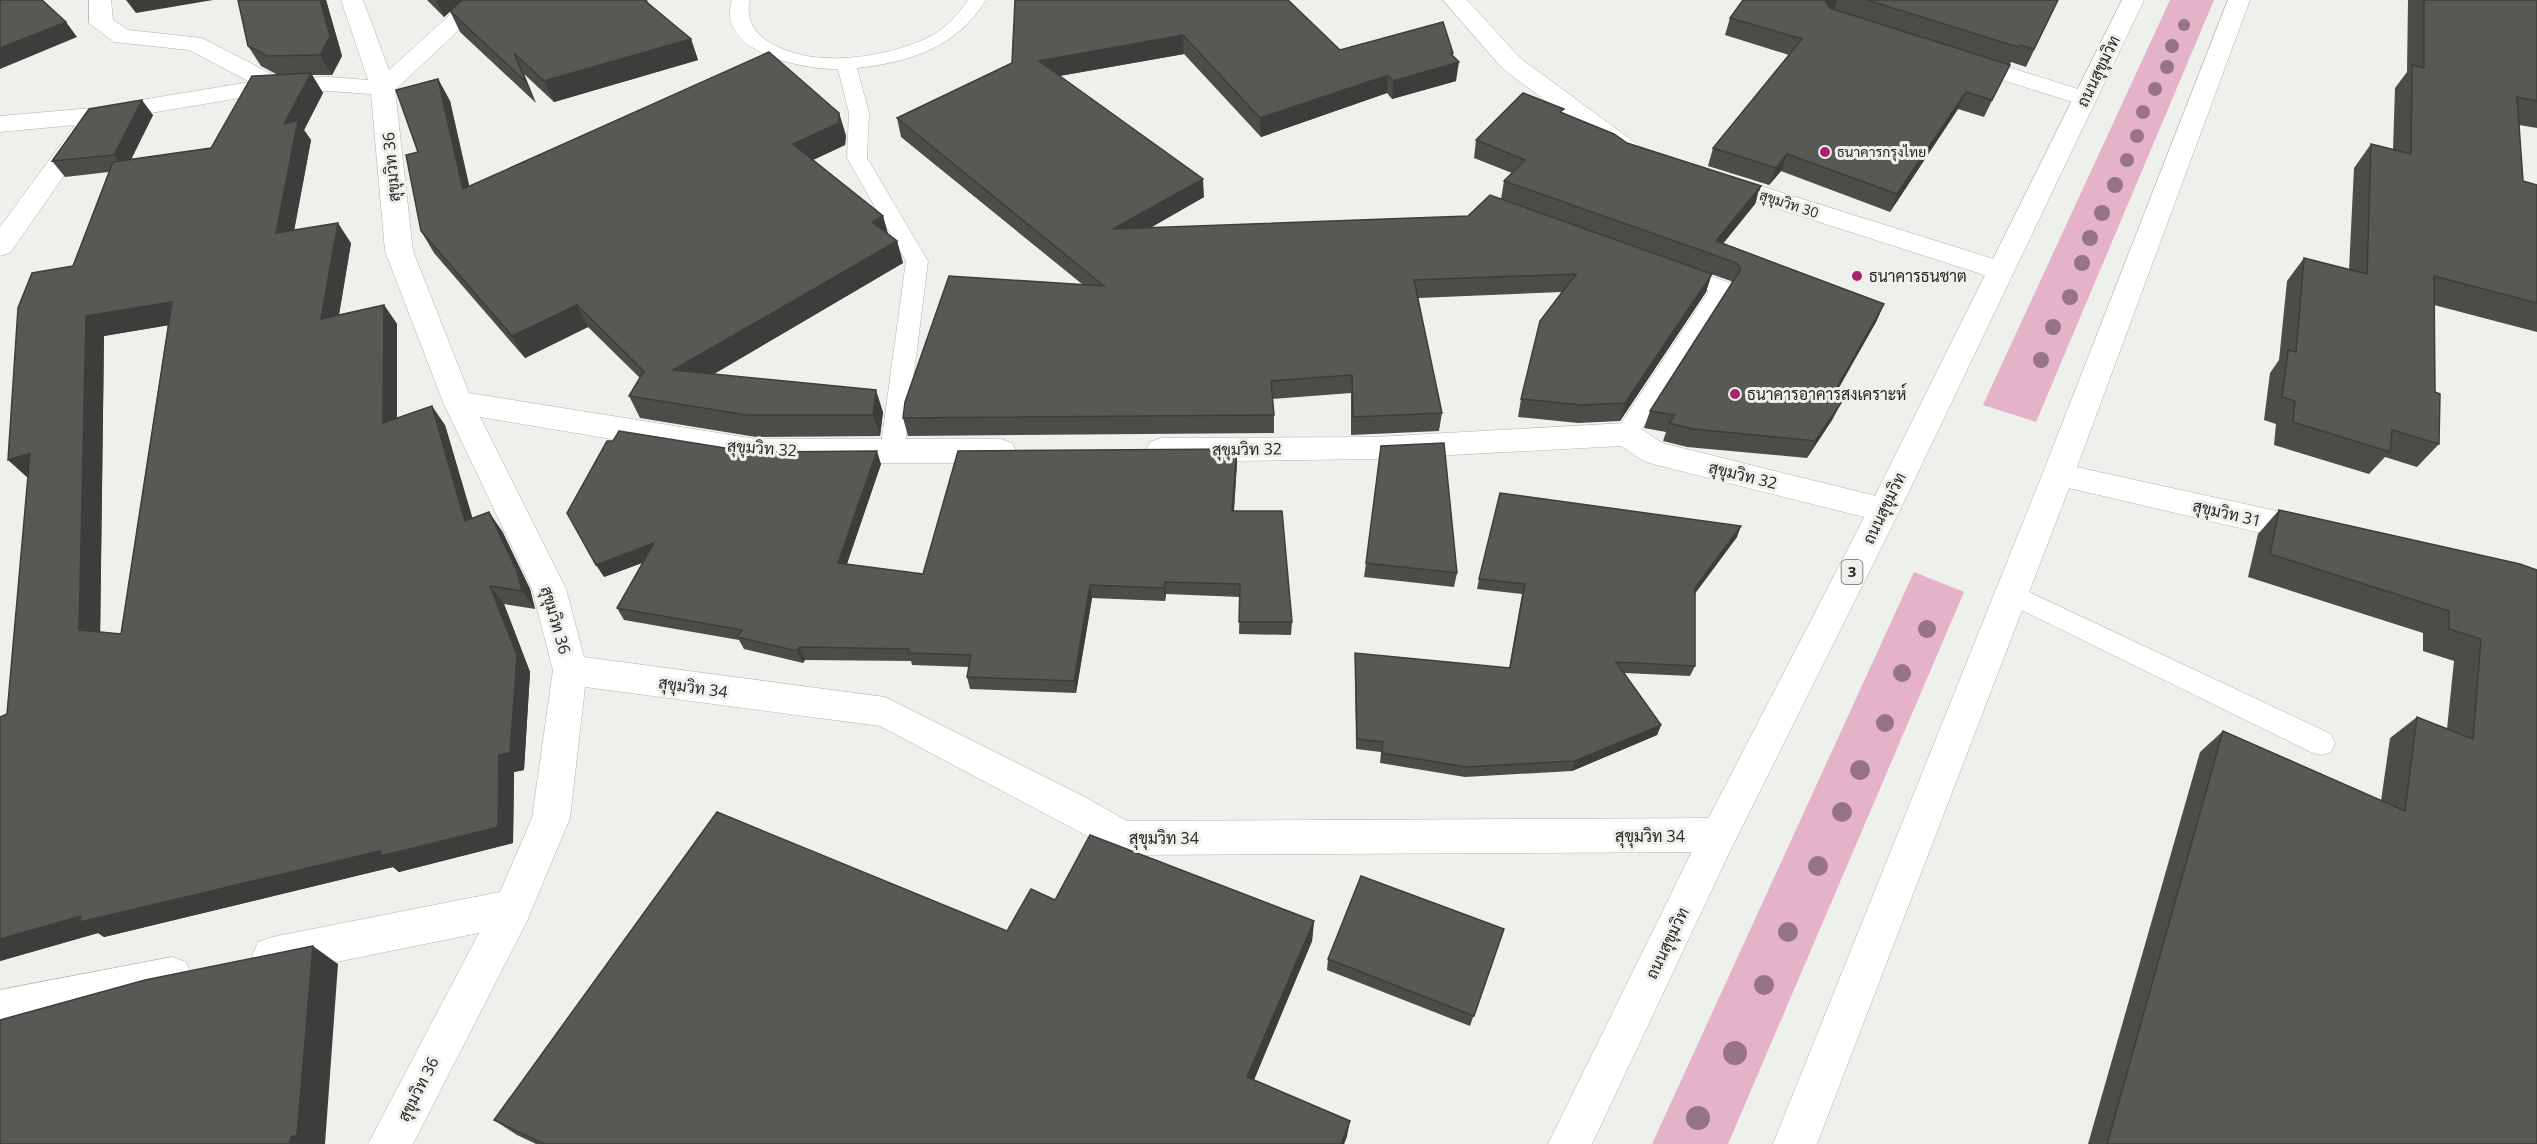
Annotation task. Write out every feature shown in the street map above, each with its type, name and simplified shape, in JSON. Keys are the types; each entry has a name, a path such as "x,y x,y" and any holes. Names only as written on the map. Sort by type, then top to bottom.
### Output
{"main road":[{"path":"100,0 101,23 122,37 194,43 275,85"},
{"name":"สุขุมวิท 36","path":"352,0 383,88 399,251 458,402 549,589 570,670 551,818 513,908 390,1144"},
{"path":"0,124 92,116 275,85 329,84 383,88 480,0"},
{"path":"1454,0 1511,63 1632,153 1654,160"},
{"name":"ถนนสุขุมวิท","path":"1570,1144 1719,835 1884,510 2133,0"},
{"path":"1795,1144 2012,594 2240,0"},
{"path":"1943,53 2085,99"},
{"path":"0,247 92,116"},
{"name":"สุขุมวิท 30","path":"1698,174 2000,271"},
{"name":"สุขุมวิท 32","path":"458,402 756,451 1033,451"},
{"name":"สุขุมวิท 32","path":"1127,450 1374,448 1626,434 1653,452 1884,510"},
{"name":"สุขุมวิท 31","path":"2058,475 2338,538"},
{"name":"สุขุมวิท 34","path":"570,670 885,712 1123,838 1719,835"},
{"path":"0,1010 513,908"}],"lane":[{"path":"741,0 739,5 742,26 758,44 786,57 822,64 862,63 902,55 937,40 963,22 977,0"},
{"path":"846,63 859,113 857,158 917,261 892,452"},
{"path":"1626,434 1722,288 1655,264"},
{"path":"2012,594 2321,743"}],"shaded area":[{"path":"2170,0 2214,0 2036,422 1983,405"},
{"path":"1914,572 1964,592 1728,1144 1652,1144"}],"building":[{"path":"0,0 42,0 66,22 0,48"},
{"path":"238,0 320,0 330,36 320,55 267,56 248,46"},
{"path":"462,0 644,0 691,39 544,81 514,53 526,82 450,11"},
{"path":"1015,0 1288,0 1340,50 1443,22 1453,53 1451,54 1459,62 1393,81 1388,75 1260,118 1183,35 1039,61 1203,179 1113,229 1468,216 1490,195 1712,274 1625,403 1582,405 1521,399 1540,321 1576,274 1414,280 1442,413 1353,417 1352,375 1271,381 1274,415 903,418 905,402 949,276 1104,286 897,118 1012,63"},
{"path":"1743,0 1825,0 1830,8 2010,65 1992,100 1966,92 1897,194 1787,154 1776,168 1713,148 1802,39 1730,18"},
{"path":"1867,0 2058,0 2034,49 2020,45 2018,47"},
{"path":"2424,0 2537,0 2537,101 2517,97 2523,181 2537,185 2537,303 2434,276 2435,392 2440,394 2439,444 2392,430 2390,452 2293,422 2295,401 2282,397 2288,350 2296,352 2304,258 2367,274 2371,144 2411,154 2412,65 2424,68"},
{"path":"769,52 839,113 839,123 793,144 883,216 872,222 897,241 673,370 876,390 873,415 747,415 629,396 644,371 577,305 512,336 421,231 406,155 418,152 396,90 438,79 463,189"},
{"path":"311,73 284,124 298,120 276,233 338,223 321,319 384,305 383,423 432,406 465,521 489,512 517,571 522,591 490,586 517,655 510,753 499,755 498,827 381,856 380,851 80,922 81,916 0,939 0,717 7,714 30,453 8,460 18,308 32,273 73,266 113,162 211,148 252,76","holes":["172,302 121,634 79,630 86,316"]},
{"path":"1523,93 1564,109 1560,112 1614,134 1627,143 1761,186 1716,241 1884,304 1831,398 1841,403 1815,441 1693,429 1669,423 1675,415 1650,411 1741,269 1737,263 1504,181 1525,160 1476,140"},
{"path":"142,100 114,155 52,161 89,109"},
{"path":"619,431 750,452 877,451 838,563 923,574 958,451 1237,449 1232,511 1282,511 1292,622 1239,622 1240,584 1165,582 1164,588 1090,585 1074,681 967,677 971,655 908,653 909,649 799,647 797,651 737,637 742,630 617,608 654,543 596,565 567,513 607,441 613,441"},
{"path":"1444,443 1457,573 1366,563 1381,446"},
{"path":"1500,493 1741,526 1695,588 1695,666 1616,662 1661,725 1575,761 1467,767 1382,753 1383,742 1357,739 1355,653 1510,668 1525,584 1479,579"},
{"path":"2279,510 2520,564 2537,570 2537,1144 2107,1144 2223,731 2405,811 2417,717 2473,739 2481,639 2449,629 2449,611 2270,554"},
{"path":"717,812 1007,931 1031,889 1055,900 1090,835 1314,921 1247,1077 1350,1121 1341,1144 544,1144 494,1120"},
{"path":"1361,876 1504,929 1474,1016 1328,959"},
{"path":"313,946 297,1135 291,1137 289,1144 0,1144 0,1020 145,980"}],"place":[{"name":"ธนาคารกรุงไทย","path":"1825,152"},
{"name":"ธนาคารธนชาต","path":"1857,276"},
{"name":"ธนาคารอาคารสงเคราะห์","path":"1735,394"}]}
